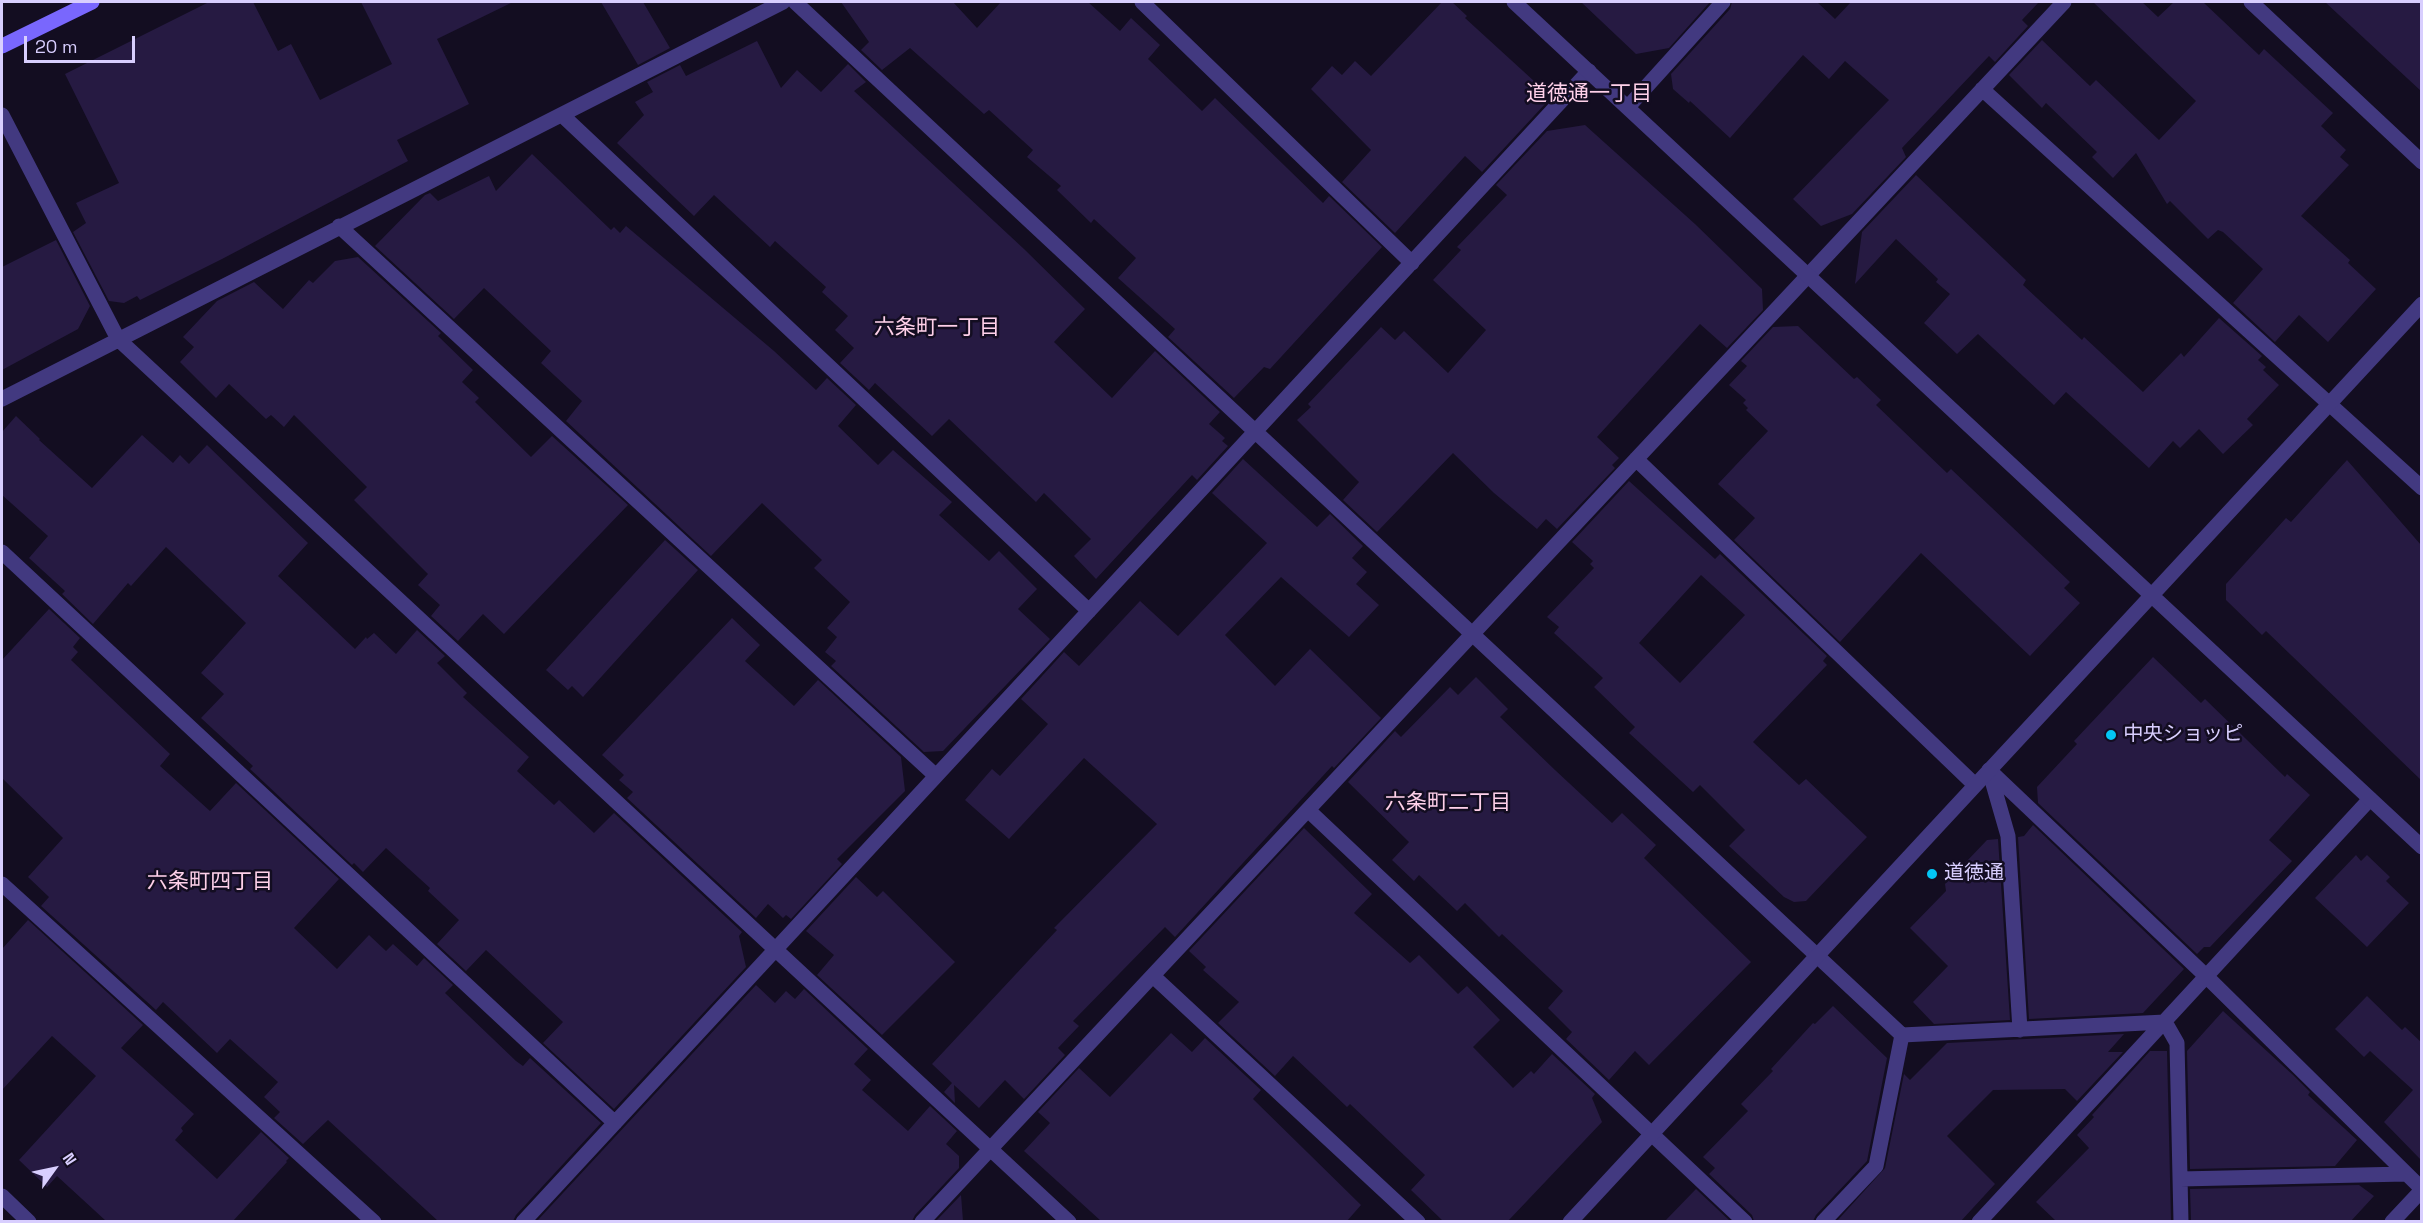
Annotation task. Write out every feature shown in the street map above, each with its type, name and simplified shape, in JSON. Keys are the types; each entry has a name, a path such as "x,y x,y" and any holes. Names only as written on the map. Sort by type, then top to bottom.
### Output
{"main road":[{"path":"2,46 92,2"}],"street":[{"path":"2,399 783,2"},
{"path":"795,2 1902,1035 2165,1022"},
{"path":"1142,2 1412,262"},
{"path":"1514,2 2421,847"},
{"path":"1628,107 1723,2"},
{"path":"922,1221 2064,2"},
{"path":"2251,2 2421,162"},
{"path":"523,1221 1589,71"},
{"path":"1982,89 2421,488"},
{"path":"2,115 118,339 1069,1221"},
{"path":"562,115 1089,611"},
{"path":"339,226 936,776"},
{"path":"1570,1221 2421,304"},
{"path":"1636,459 1976,785"},
{"path":"2,552 615,1123"},
{"path":"1989,770 2207,977 2421,1189 2392,1221"},
{"path":"1989,770 2008,836 2020,1030"},
{"path":"1979,1221 2370,799"},
{"path":"1308,810 1744,1221"},
{"path":"2,884 374,1221"},
{"path":"1153,976 1418,1221"},
{"path":"2165,1022 2177,1043 2181,1221"},
{"path":"1823,1221 1876,1166 1902,1035"},
{"path":"2180,1179 2406,1174"},
{"path":"2,1196 29,1221"}],"building":[{"path":"209,2 253,2 278,51 291,44 320,100 392,64 361,2 513,2 437,39 469,104 397,140 408,161 140,300 137,296 124,303 109,301 73,232 86,223 76,203 119,183 65,74"},
{"path":"601,2 643,2 670,48 638,65"},
{"path":"841,2 953,2 977,28 1001,2 1088,2 1120,31 1131,18 1160,45 1148,59 1202,111 1215,98 1323,203 1329,196 1382,247 1270,369 1264,367 1234,398 1168,337 1175,329 1118,278 1136,258 1094,219 1091,223 1057,190 1061,186 1027,157 1033,150 989,110 984,114 910,48 882,70 861,50 869,42"},
{"path":"1442,2 1452,2 1467,16 1465,18 1546,92 1545,104 1482,172 1465,156 1395,233 1342,182 1371,150 1311,89 1332,66 1342,75 1355,61 1371,76"},
{"path":"1581,2 1710,2 1669,48 1636,54"},
{"path":"1732,2 1817,2 1835,19 1851,2 2039,2 2022,20 2028,26 1995,62 1989,56 1902,148 1906,157 1852,214 1821,226 1793,199 1889,100 1845,61 1829,79 1803,55 1730,138 1690,101 1689,103 1673,89 1671,74 1730,9"},
{"path":"2093,2 2142,2 2158,17 2174,2 2203,2 2259,55 2264,49 2333,113 2321,126 2346,150 2340,157 2349,165 2301,216 2350,260 2348,263 2376,289 2328,342 2299,315 2275,342 2233,303 2263,269 2223,232 2218,230 2208,239 2170,201 2167,204 2136,153 2113,178 2092,157 2097,152 2046,103 2042,108 2009,75 2042,40 2090,86 2096,80 2159,140 2196,101"},
{"path":"2325,2 2421,2 2421,91"},
{"path":"757,41 781,88 797,70 821,92 848,64 866,82 854,91 1085,309 1054,342 1112,398 1155,351 1220,412 1209,424 1225,438 1222,441 1228,446 1197,480 1192,475 1096,579 1074,556 1091,539 1044,493 1036,502 949,419 932,436 875,383 869,390 840,363 854,348 835,330 848,316 822,292 826,287 775,241 770,247 714,195 694,216 617,143 644,115 635,102 653,92 647,82 680,65 686,76"},
{"path":"1585,125 1695,224 1762,289 1763,310 1727,348 1700,324 1597,437 1619,458 1612,465 1615,468 1557,529 1546,519 1537,529 1494,493 1453,453 1377,532 1343,500 1359,482 1297,420 1311,407 1308,404 1381,327 1395,340 1404,331 1448,373 1486,330 1433,280 1461,250 1457,247 1507,195 1496,185 1547,131"},
{"path":"532,154 611,230 614,227 620,233 626,226 774,351 816,390 827,378 856,405 838,426 878,465 893,450 952,502 939,515 989,561 999,551 1037,589 1018,609 1050,639 943,751 924,752 831,666 836,661 825,652 837,637 827,628 850,602 814,568 822,560 762,503 711,556 566,421 582,401 541,363 551,351 484,288 454,319 375,246 425,195 430,193 438,201 489,176 496,191"},
{"path":"1916,175 2026,280 2023,285 2143,392 2181,353 2184,357 2219,318 2262,356 2258,360 2266,367 2263,370 2279,385 2247,419 2253,425 2223,454 2199,429 2180,448 2173,441 2149,468 2066,392 2054,405 1978,334 1957,354 1924,323 1950,294 1936,282 1938,279 1896,239 1855,284 1862,232"},
{"path":"56,240 90,306 78,329 2,370 2,267"},
{"path":"358,257 441,333 438,336 473,370 462,382 479,398 475,402 531,457 552,436 628,505 504,634 483,614 458,641 431,616 440,605 418,585 428,574 354,500 367,487 294,415 284,427 271,415 266,419 229,384 216,398 180,362 194,347 183,337 217,301 254,282 283,309 309,280 313,283 335,261"},
{"path":"1798,326 1854,379 1857,377 1881,400 1876,405 1947,473 1951,469 2070,582 2064,588 2080,603 2030,656 1921,553 1840,642 1734,540 1755,518 1718,484 1768,431 1746,410 1748,408 1743,403 1746,400 1729,385 1747,366 1741,361 1773,327"},
{"path":"16,416 92,488 142,435 173,463 180,455 189,464 207,445 308,543 278,576 355,649 366,637 367,639 374,633 396,654 417,630 445,656 437,663 467,693 463,697 529,757 517,771 554,805 559,800 594,833 614,813 742,932 739,936 746,967 614,1109 543,1043 563,1022 486,950 466,971 437,944 459,920 428,891 430,888 386,848 363,872 354,863 352,865 250,769 253,766 201,718 224,694 201,673 246,623 166,547 131,586 128,583 93,624 62,594 65,591 29,558 48,536 2,495 2,432"},
{"path":"1243,459 1317,527 1330,514 1363,546 1352,558 1367,572 1356,584 1379,605 1349,637 1281,577 1225,635 1275,686 1310,649 1381,718 1334,768 1332,766 1175,937 1165,927 1073,1021 1079,1026 1058,1048 1065,1055 1024,1099 1005,1080 979,1108 954,1085 955,1103 944,1092 952,1083 932,1064 1057,930 1054,928 1157,824 1084,758 1009,839 965,800 992,769 1000,776 1048,724 1021,699 1064,652 1079,666 1140,601 1178,636 1267,543 1212,493"},
{"path":"2347,460 2421,545 2421,780 2266,631 2262,635 2226,600 2226,584 2286,518 2291,522"},
{"path":"1629,481 1715,559 1720,554 1827,656 1823,661 1827,665 1753,742 1799,785 1806,779 1867,837 1806,901 1794,902 1784,897 1729,846 1745,830 1700,785 1693,792 1629,733 1635,727 1594,687 1603,678 1554,633 1559,627 1547,617 1594,568 1590,564 1593,561 1572,542","holes":["1701,575 1745,615 1680,683 1639,643"]},
{"path":"665,540 698,570 583,697 572,686 568,690 546,670"},
{"path":"49,609 80,638 73,647 78,652 71,660 170,754 160,766 210,811 236,783 339,879 294,928 337,969 369,935 386,951 393,944 417,966 424,958 453,985 445,993 516,1061 523,1066 530,1058 601,1123 513,1221 438,1221 328,1120 303,1144 274,1118 280,1112 264,1097 278,1082 230,1039 217,1053 163,1002 156,1010 41,906 49,897 28,877 63,838 2,778 2,660"},
{"path":"732,618 760,645 745,661 794,706 818,680 901,757 905,791 837,859 842,864 791,919 786,915 783,918 768,904 756,918 627,798 633,792 619,780 624,775 602,755"},
{"path":"2153,657 2201,703 2205,699 2285,777 2287,774 2310,795 2269,840 2292,861 2210,947 2204,947 2197,954 2038,803 2037,787 2077,744 2074,741"},
{"path":"1476,677 1508,709 1500,717 1555,770 1612,823 1622,813 1656,845 1644,858 1751,962 1649,1065 1635,1051 1609,1080 1566,1039 1572,1032 1548,1008 1563,991 1502,934 1499,937 1465,903 1457,911 1419,875 1414,881 1392,860 1409,842 1348,782 1395,731 1401,737 1450,687 1458,695"},
{"path":"2033,825 2184,969 2143,1013 2029,1019 2018,837 2024,836"},
{"path":"1304,828 1372,894 1354,913 1410,963 1419,955 1458,994 1467,986 1500,1020 1473,1047 1513,1088 1531,1071 1534,1074 1552,1054 1595,1094 1592,1098 1602,1122 1508,1221 1443,1221 1411,1190 1425,1175 1350,1104 1347,1107 1293,1056 1275,1076 1218,1023 1239,1002 1203,970 1206,967 1189,951"},
{"path":"1998,839 2010,1020 1934,1024 1913,1002 1948,966 1910,928 1946,891 1945,884 1987,840"},
{"path":"2356,855 2361,861 2367,855 2390,877 2386,881 2409,903 2367,947 2315,898"},
{"path":"856,877 877,897 883,891 955,962 882,1035 817,975 834,955 806,931"},
{"path":"28,920 143,1025 121,1048 194,1114 181,1128 183,1131 175,1140 217,1179 261,1132 289,1158 233,1221 106,1221 57,1176 47,1187 19,1160 96,1076 52,1036 2,1090 2,949"},
{"path":"756,985 775,1003 786,991 795,999 804,989 868,1049 854,1064 871,1080 862,1090 908,1131 930,1106 957,1131 946,1144 959,1156 959,1168 912,1221 537,1221"},
{"path":"2367,996 2402,1030 2405,1027 2421,1042 2421,1160 2384,1122 2413,1090 2370,1051 2364,1057 2335,1029"},
{"path":"1833,1006 1887,1058 1867,1161 1813,1221 1754,1221 1752,1215 1709,1174 1715,1168 1703,1157 1748,1111 1741,1104 1773,1071 1771,1069 1813,1023 1815,1024"},
{"path":"2223,1011 2293,1075 2310,1092 2308,1095 2357,1140 2335,1166 2190,1169 2187,1051"},
{"path":"1171,1033 1192,1052 1205,1038 1261,1090 1253,1099 1361,1205 1347,1221 1101,1221 1024,1151 1050,1123 1038,1112 1079,1068 1110,1097"},
{"path":"2124,1034 2108,1052 2123,1052 2077,1101 2065,1089 1993,1090 1947,1136 1995,1184 1961,1221 1837,1221 1885,1168 1904,1074 1910,1080 1947,1043"},
{"path":"2150,1051 2167,1051 2171,1221 2056,1221 2036,1202 2089,1148 2077,1135"},
{"path":"2359,1185 2374,1196 2351,1221 2191,1221 2190,1189"},
{"path":"1696,1189 1730,1221 1665,1221"},
{"path":"961,1195 963,1221 936,1221"}],"place":[{"name":"中央ショッピ","path":"2111,735"},
{"name":"道徳通","path":"1932,874"}],"district":[{"name":"道徳通一丁目","path":"1589,94"},
{"name":"六条町一丁目","path":"937,328"},
{"name":"六条町二丁目","path":"1448,803"},
{"name":"六条町四丁目","path":"210,882"}]}
